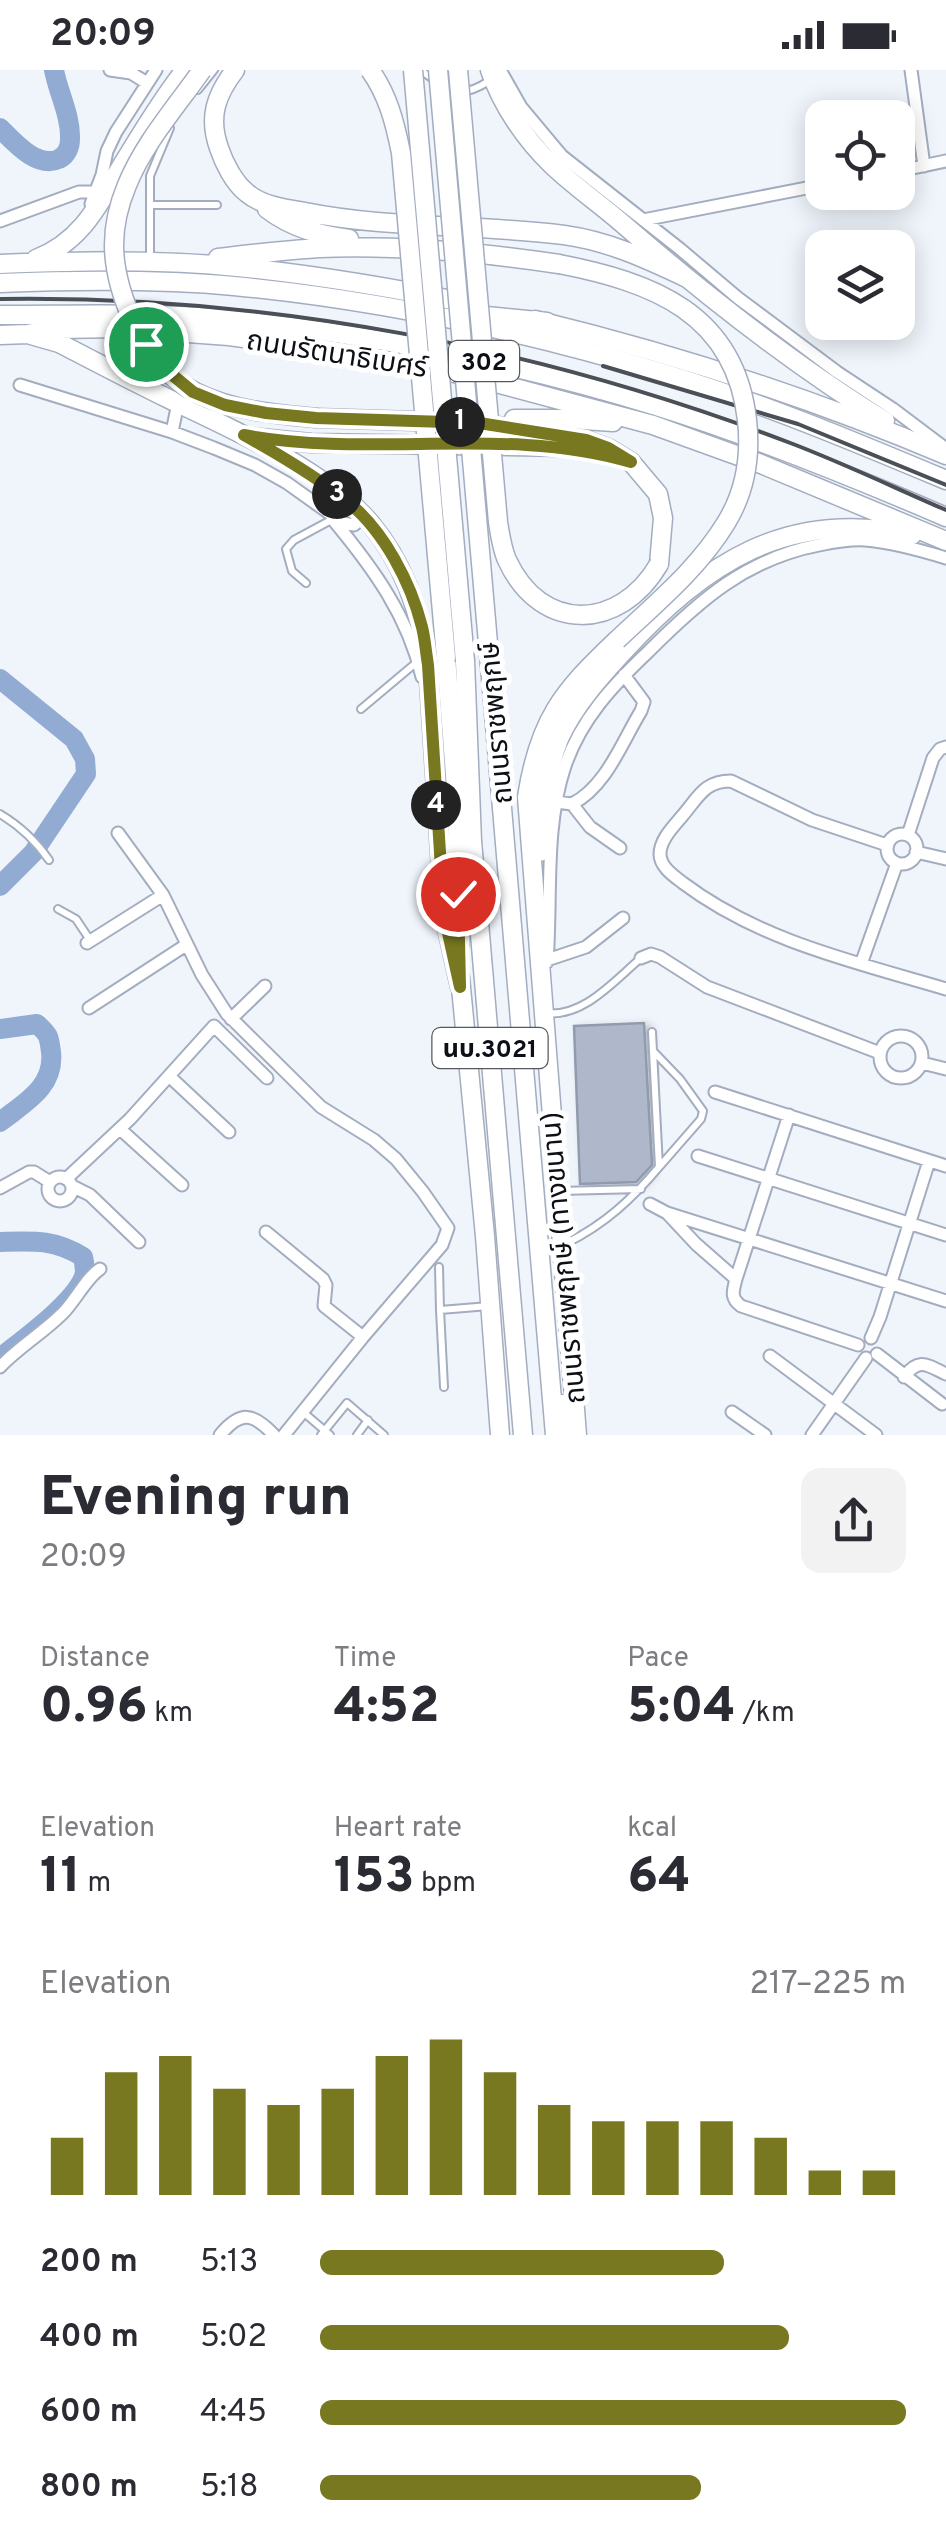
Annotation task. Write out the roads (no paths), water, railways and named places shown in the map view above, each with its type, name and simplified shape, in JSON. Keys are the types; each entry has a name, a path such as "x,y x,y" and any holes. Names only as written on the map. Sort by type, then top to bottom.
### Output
{"main road":[{"path":"26,263 65,244 83,227 184,70"},
{"path":"202,70 141,157 116,220 114,245 125,302 153,355 193,392 225,405 316,418 570,419 653,425"},
{"path":"235,70 220,90 214,132 230,172 247,194 288,223 313,232 425,249 559,264 631,281 663,294 691,312 726,350 734,368 746,410 749,449 739,495 728,519 695,566 570,686 540,740 532,768 528,826 544,960"},
{"path":"370,70 381,86 395,123 401,153 446,657 456,801 460,987"},
{"name":"ถนนราชพฤกษ์","path":"416,70 465,661 472,841 522,1435"},
{"name":"ถนนราชพฤกษ์","path":"438,70 556,1435"},
{"path":"434,420 479,423 586,440 631,462 658,494 663,518 659,564 648,582 626,601 594,615 572,614 550,609 532,594 506,558 498,522 458,70"},
{"path":"494,73 509,111 552,166 791,358 854,402 941,451"},
{"path":"247,194 281,208 360,221 566,236 628,251 687,278"},
{"path":"159,263 318,248 425,249"},
{"name":"302","path":"0,264 159,263 234,267 394,288 670,355 941,451"},
{"name":"ถนนรัตนาธิเบศร์","path":"0,283 216,285 391,306 664,373 771,410 946,480"},
{"path":"391,306 546,322"},
{"name":"ถนนรัตนาธิเบศร์","path":"0,315 231,320 387,340 656,406 760,442 946,517"},
{"name":"ถนนรัตนาธิเบศร์","path":"0,334 118,328 229,336 470,376 653,425 761,464 946,543"},
{"path":"28,334 59,344 244,435 303,469 364,517 394,561 410,590 422,627 428,665 444,915 460,987"},
{"path":"244,435 311,443 570,447 631,462"},
{"path":"544,960 542,810 552,760 576,710 650,623 697,581 775,538 858,526 946,543"},
{"name":"ถนนราชพฤกษ์ (ทางขนาน)","path":"544,960 542,989 573,1435"},
{"name":"นบ.3021","path":"460,987 500,1435"},
{"path":"550,1360 573,1435"}],"street":[{"path":"110,70 131,73 147,83"},
{"path":"83,227 116,132 156,70"},
{"path":"910,70 924,166"},
{"path":"494,73 562,156 752,308 836,372 893,409 941,451"},
{"path":"915,168 946,162"},
{"path":"644,220 805,189"},
{"path":"0,221 79,192 96,192"},
{"path":"20,384 172,432 255,466 343,522 354,525 364,517"},
{"path":"172,432 178,403"},
{"path":"330,516 380,580 402,616 418,661 433,740"},
{"path":"624,918 586,948 544,960 556,802 574,742 607,692 686,614 718,589 770,558 838,541 863,540 946,558"},
{"path":"556,802 572,804 581,800 604,774 644,702 624,675"},
{"path":"908,835 933,758 946,747"},
{"path":"887,846 828,828 731,782 719,781 708,786 672,828 660,853 662,863 674,876 742,921 792,942 946,990"},
{"path":"572,804 590,827 620,848"},
{"path":"118,833 163,895 186,945 229,1016 321,1107 396,1159 448,1228 442,1245 284,1435"},
{"path":"908,835 914,840 916,852 907,863 897,863 889,856 887,846 893,837 908,835"},
{"path":"916,852 946,860"},
{"path":"860,964 897,863"},
{"path":"89,942 163,895"},
{"path":"89,1008 186,945"},
{"path":"641,958 651,954 707,987 880,1054"},
{"path":"69,1182 214,1026 266,986"},
{"path":"214,1026 268,1078"},
{"path":"894,1036 906,1036 916,1041 922,1051 922,1063 907,1078 896,1078 880,1064 880,1054 884,1043 894,1036"},
{"path":"922,1063 946,1069"},
{"path":"169,1076 229,1132"},
{"path":"715,1092 946,1166"},
{"path":"789,1115 736,1278 734,1302 858,1345"},
{"path":"120,1129 182,1185"},
{"path":"698,1156 946,1235"},
{"path":"871,1338 929,1160"},
{"path":"0,1188 29,1172 50,1182"},
{"path":"69,1182 71,1195 55,1201 47,1190 50,1182 56,1178 69,1182 90,1195 140,1242"},
{"path":"650,1204 667,1213 946,1301"},
{"path":"667,1213 736,1278"},
{"path":"266,1232 323,1279 324,1306 362,1337"},
{"path":"0,1367 57,1319 81,1293 94,1271 100,1269"},
{"path":"812,1435 878,1342 863,1339 858,1345"},
{"path":"858,1345 860,1353 871,1356 942,1404"},
{"path":"770,1356 876,1435"},
{"path":"904,1377 912,1366 921,1364 946,1374"},
{"path":"732,1412 765,1435"},
{"path":"220,1435 242,1417 256,1419 274,1435"}],"lane":[{"path":"159,263 150,176 166,134 214,70"},
{"path":"416,70 456,92 468,93 494,73"},
{"path":"150,205 217,205"},
{"path":"306,583 292,571 286,549 330,516"},
{"path":"361,709 418,661"},
{"path":"0,814 21,828 49,860"},
{"path":"58,909 76,919 89,942"},
{"path":"544,1012 557,1014 582,1005 641,958"},
{"path":"652,1032 659,1167"},
{"path":"562,1246 624,1206 701,1120 703,1111 653,1051"},
{"path":"557,1191 641,1189"},
{"path":"440,1267 444,1387"},
{"path":"440,1310 490,1306"},
{"path":"303,1412 325,1434 347,1403 384,1435"},
{"path":"357,1435 368,1420"}],"waterway":[{"path":"0,128 34,157 51,161 64,155 70,130 54,70"},
{"path":"0,679 74,739 85,759 86,774 33,853 0,886"},
{"path":"0,1029 37,1024 48,1036 51,1052 43,1085 0,1122"},
{"path":"0,1242 62,1247 83,1257 85,1273 61,1307 0,1358"}],"railway":[{"path":"0,299 202,306 303,318 503,354 698,410 812,452 946,510"},
{"path":"603,366 798,424 946,485"}]}
